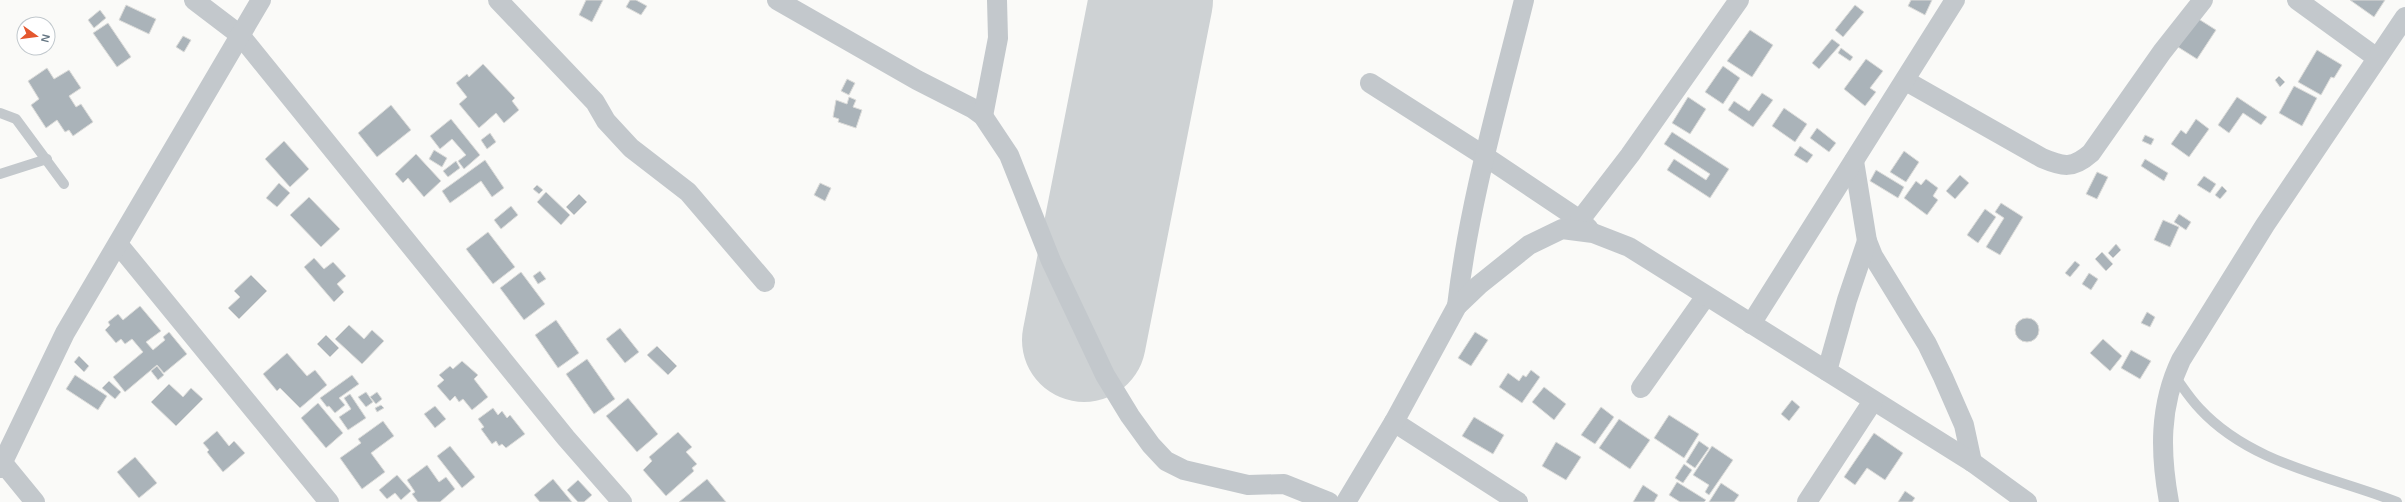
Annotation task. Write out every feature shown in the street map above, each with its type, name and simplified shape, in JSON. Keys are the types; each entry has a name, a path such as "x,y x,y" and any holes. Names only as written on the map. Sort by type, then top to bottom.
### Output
{"street":[{"path":"194,0 240,35 566,438 622,502"},
{"path":"35,502 1,466 65,333 262,0"},
{"path":"498,0 594,102 606,121 632,148 688,192 765,282"},
{"path":"777,0 898,70 972,108 984,116 1009,155 1051,261 1105,375 1151,445 1166,460 1184,470 1248,485 1284,484 1329,502"},
{"path":"984,116 998,38 997,0"},
{"path":"1457,306 1465,248 1524,0"},
{"path":"1586,227 1630,155 1739,0"},
{"path":"1751,324 1906,81 1955,0"},
{"path":"1906,81 2042,158 2054,163 2068,166 2081,162 2091,153 2162,52 2203,0"},
{"path":"2297,0 2377,58"},
{"path":"2169,502 2164,475 2162,430 2174,375 2181,360 2265,225 2405,17"},
{"path":"1370,83 1486,157 1586,227 1629,247 1972,462 2027,502"},
{"path":"1854,161 1867,241 1873,256 1927,344 1943,377 1964,425 1972,462"},
{"path":"1346,502 1394,422 1457,306 1479,285 1529,245 1562,229 1586,227"},
{"path":"1827,371 1847,300 1867,241"},
{"path":"118,244 329,502"},
{"path":"1641,388 1706,296"},
{"path":"1807,502 1873,401"},
{"path":"1394,422 1518,502"}],"lane":[{"path":"0,113 16,119 48,159 64,184"},
{"path":"0,174 48,159"},
{"path":"2174,375 2200,409 2215,423 2259,452 2289,465 2397,502"}],"building":[{"path":"586,0 603,0 592,22 579,15"},
{"path":"630,0 636,0 647,6 641,15 626,7"},
{"path":"1911,0 1932,0 1925,15 1908,6"},
{"path":"2350,0 2385,0 2374,17"},
{"path":"126,5 156,19 149,34 119,20"},
{"path":"1855,5 1864,12 1843,37 1835,30"},
{"path":"100,10 106,18 94,28 88,20"},
{"path":"2197,18 2216,30 2197,59 2178,47"},
{"path":"108,23 131,57 117,67 93,33"},
{"path":"1750,30 1773,45 1752,77 1727,61"},
{"path":"183,36 191,40 184,52 176,47"},
{"path":"1832,39 1840,45 1819,69 1812,63"},
{"path":"1841,48 1853,57 1850,61 1838,53"},
{"path":"2317,50 2342,65 2334,78 2331,77 2321,95 2298,82"},
{"path":"1866,59 1883,71 1870,88 1876,92 1865,106 1844,89"},
{"path":"483,64 515,98 512,101 519,110 504,123 496,113 479,128 459,104 467,97 456,83 467,74 469,77"},
{"path":"1723,66 1740,78 1723,104 1705,92"},
{"path":"47,68 54,79 69,70 81,88 69,96 76,107 81,104 93,122 73,136 69,130 65,132 57,120 46,128 31,105 39,99 28,81"},
{"path":"2279,76 2285,82 2280,87 2275,80"},
{"path":"847,79 855,83 849,95 841,91"},
{"path":"2294,86 2317,98 2302,126 2279,113"},
{"path":"1762,93 1773,100 1753,127 1728,110 1734,101 1749,111"},
{"path":"849,97 856,100 853,107 862,110 856,128 838,122 839,119 833,117 836,100 847,104"},
{"path":"1688,97 1706,109 1690,134 1672,123"},
{"path":"2237,97 2267,117 2261,125 2243,113 2229,133 2218,125"},
{"path":"391,105 411,130 377,157 358,133"},
{"path":"1784,108 1807,124 1795,142 1772,126"},
{"path":"451,119 480,155 464,169 458,161 466,155 452,139 440,149 430,136"},
{"path":"2196,119 2209,129 2189,157 2171,144 2181,130 2186,134"},
{"path":"1817,128 1836,143 1829,152 1810,138"},
{"path":"1672,132 1729,169 1710,198 1667,170 1674,159 1706,180 1710,174 1664,144"},
{"path":"490,133 496,142 487,149 481,140"},
{"path":"2145,135 2154,139 2151,145 2142,141"},
{"path":"284,141 309,169 290,187 265,159"},
{"path":"1800,146 1813,155 1807,163 1794,155"},
{"path":"434,150 447,158 442,167 429,159"},
{"path":"1904,151 1919,162 1906,182 1890,172"},
{"path":"416,154 441,181 424,197 408,178 403,183 395,174"},
{"path":"2145,159 2168,173 2164,181 2141,166"},
{"path":"485,160 504,188 492,197 481,181 450,203 442,191"},
{"path":"456,161 460,168 448,177 443,171"},
{"path":"1876,170 1904,187 1898,198 1870,181"},
{"path":"2097,172 2108,177 2097,199 2086,194"},
{"path":"1960,175 1969,183 1955,199 1946,191"},
{"path":"2204,176 2216,184 2210,193 2197,185"},
{"path":"1926,179 1938,188 1933,196 1938,200 1927,215 1904,198 1916,181 1921,185"},
{"path":"279,183 290,193 277,207 266,198"},
{"path":"820,183 831,188 825,201 814,195"},
{"path":"537,185 543,190 539,194 533,189"},
{"path":"2222,186 2227,191 2220,199 2215,195"},
{"path":"546,192 570,215 561,225 537,202"},
{"path":"579,194 587,202 574,215 566,207"},
{"path":"309,197 340,229 321,247 290,215"},
{"path":"2001,203 2023,217 2000,255 1986,247 2004,218 1995,212"},
{"path":"511,206 518,215 501,229 494,220"},
{"path":"1985,209 1996,217 1978,243 1967,235"},
{"path":"2179,214 2191,222 2186,230 2174,222"},
{"path":"2163,220 2179,227 2170,247 2154,240"},
{"path":"488,232 515,267 493,284 466,249"},
{"path":"2116,244 2121,250 2113,258 2108,253"},
{"path":"2102,252 2113,264 2106,271 2095,259"},
{"path":"314,258 324,269 333,262 346,276 337,284 344,292 334,302 304,267"},
{"path":"2075,261 2080,265 2070,277 2065,273"},
{"path":"540,271 546,279 538,284 533,276"},
{"path":"521,272 545,304 524,320 500,288"},
{"path":"2089,273 2098,279 2091,290 2082,284"},
{"path":"251,275 267,291 239,319 228,308 240,297 234,291"},
{"path":"140,306 161,331 146,342 153,350 165,340 163,337 169,332 187,354 164,373 157,365 125,392 113,377 143,352 132,339 125,344 121,339 116,343 105,330 110,325 108,322 118,314 123,320"},
{"path":"2147,312 2155,317 2150,327 2141,323"},
{"path":"2027,318 2036,321 2039,330 2036,339 2027,342 2018,339 2015,330 2018,321"},
{"path":"556,320 579,353 558,368 535,335"},
{"path":"349,325 364,339 372,330 384,341 362,364 335,339"},
{"path":"620,328 639,352 625,363 606,339"},
{"path":"1475,332 1488,340 1471,366 1458,358"},
{"path":"326,335 339,348 330,357 317,344"},
{"path":"2103,339 2122,356 2110,371 2090,353"},
{"path":"657,346 677,366 668,375 647,355"},
{"path":"2131,350 2151,361 2140,379 2121,368"},
{"path":"287,353 307,376 315,370 327,385 300,408 280,388 277,391 263,374"},
{"path":"79,356 89,366 84,372 74,362"},
{"path":"587,359 615,399 594,414 566,374"},
{"path":"462,361 478,375 474,379 488,397 472,410 463,399 459,402 455,396 450,401 437,386 444,380 439,375 450,366 453,369"},
{"path":"157,366 164,375 158,380 151,371"},
{"path":"1531,370 1540,377 1522,403 1499,387 1508,373 1519,381 1523,375 1526,377"},
{"path":"75,375 107,396 98,410 66,389"},
{"path":"352,375 359,384 339,398 345,405 335,413 329,406 327,407 320,398"},
{"path":"109,381 121,392 115,399 102,388"},
{"path":"169,384 183,397 191,388 203,399 176,426 151,402"},
{"path":"1544,387 1566,404 1554,420 1532,402"},
{"path":"366,392 373,402 366,407 358,397"},
{"path":"377,392 382,399 376,404 370,397"},
{"path":"350,394 366,418 348,430 339,417 351,409 344,398"},
{"path":"628,398 658,434 637,452 606,416"},
{"path":"1792,400 1800,407 1789,421 1781,414"},
{"path":"318,403 343,433 326,448 301,418"},
{"path":"381,405 384,408 377,412 375,408"},
{"path":"435,406 446,419 435,428 424,414"},
{"path":"1601,407 1614,417 1595,444 1581,435"},
{"path":"493,408 498,415 502,411 507,418 510,415 525,434 506,448 502,444 499,446 496,441 492,444 481,429 484,427 478,419"},
{"path":"1669,415 1699,434 1684,458 1654,438"},
{"path":"1474,417 1504,435 1493,454 1462,436"},
{"path":"1619,419 1650,440 1630,469 1599,448"},
{"path":"383,421 394,436 371,453 385,472 362,489 340,458 361,443 358,439"},
{"path":"217,431 229,446 234,441 245,453 223,472 207,452 209,450 203,443"},
{"path":"678,432 692,447 686,452 697,464 692,468 694,471 666,496 643,470 652,461 649,457"},
{"path":"1874,433 1903,453 1885,480 1867,468 1855,485 1844,477"},
{"path":"1699,441 1709,448 1695,468 1686,462"},
{"path":"1556,442 1581,457 1566,480 1542,466"},
{"path":"450,446 475,477 462,488 437,456"},
{"path":"1712,446 1733,460 1709,495 1705,492 1709,485 1693,475"},
{"path":"135,457 157,483 139,498 117,472"},
{"path":"1684,464 1692,470 1683,483 1675,478"},
{"path":"427,465 439,482 446,477 455,489 440,502 418,502 412,494 415,492 407,480"},
{"path":"397,475 411,491 401,500 395,493 387,499 379,490"},
{"path":"553,479 572,502 540,502 534,495"},
{"path":"707,479 726,502 679,502"},
{"path":"578,480 592,495 584,502 578,502 567,490"},
{"path":"1677,482 1706,500 1704,502 1680,502 1669,495"},
{"path":"1721,483 1739,495 1734,502 1709,502"},
{"path":"1643,485 1658,495 1654,502 1633,502"},
{"path":"1905,491 1915,498 1912,502 1898,502"}],"runway":[{"path":"1084,340 1151,0"}]}
